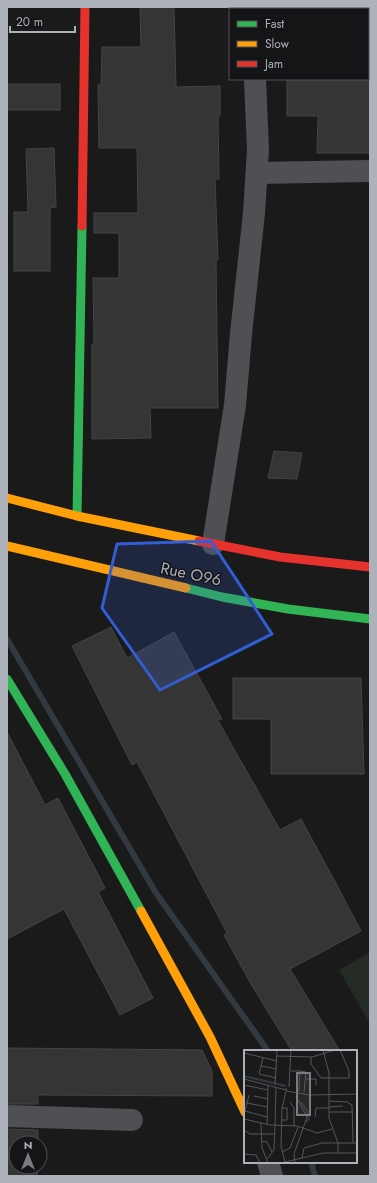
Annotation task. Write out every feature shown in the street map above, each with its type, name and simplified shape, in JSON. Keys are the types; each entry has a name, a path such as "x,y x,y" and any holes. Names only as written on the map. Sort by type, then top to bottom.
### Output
{"street":[{"path":"77,516 85,7"},
{"path":"213,544 235,405 254,213 258,150 256,80"},
{"path":"256,173 370,171"},
{"name":"Rue O96","path":"7,498 77,516 213,544 280,556 370,567"},
{"name":"Rue O96","path":"7,546 222,597 288,609 370,619"},
{"path":"7,679 65,774 202,1024 244,1110"},
{"path":"7,1116 132,1120"},
{"path":"268,1163 272,1176"}],"highlighted area":[{"path":"211,541 272,634 160,690 102,608 117,544"}],"shaded area":[{"path":"370,952 370,1024 339,970"}],"building":[{"path":"140,7 174,7 176,87 220,86 220,116 218,116 219,179 215,179 218,260 216,260 218,408 150,408 151,438 92,439 92,344 94,344 93,278 119,278 119,233 94,233 94,213 138,213 137,148 99,148 98,85 101,85 102,47 141,47"},
{"path":"370,79 370,153 317,153 318,116 287,116 287,80"},
{"path":"7,84 60,84 60,110 7,110"},
{"path":"54,148 56,207 50,208 50,271 14,271 14,212 28,212 26,149"},
{"path":"274,451 302,453 297,479 268,478"},
{"path":"111,627 127,658 174,632 222,719 217,719 280,830 301,819 361,931 290,969 339,1050 291,1050 251,984 224,935 227,933 137,762 132,765 72,646"},
{"path":"233,678 361,678 364,774 271,774 271,719 233,719"},
{"path":"7,732 45,805 58,798 105,888 98,892 153,998 120,1015 64,909 7,939"},
{"path":"7,1048 202,1050 212,1071 212,1096 38,1095 38,1104 7,1104"},
{"path":"7,1129 38,1130 38,1135 8,1135 8,1175 37,1176 7,1176"}],"waterway":[{"path":"7,639 156,893 267,1050"},
{"path":"311,1163 315,1176"}],"traffic: fast":[{"path":"77,516 82,226"},
{"path":"186,588 222,597 288,609 370,619"},
{"path":"7,679 65,774 141,911"}],"traffic: slow":[{"path":"7,498 77,516 199,541"},
{"path":"7,546 186,588"},
{"path":"141,911 210,1037 244,1110"}],"traffic: jam":[{"path":"82,226 85,7"},
{"path":"199,541 280,557 370,567"}]}
